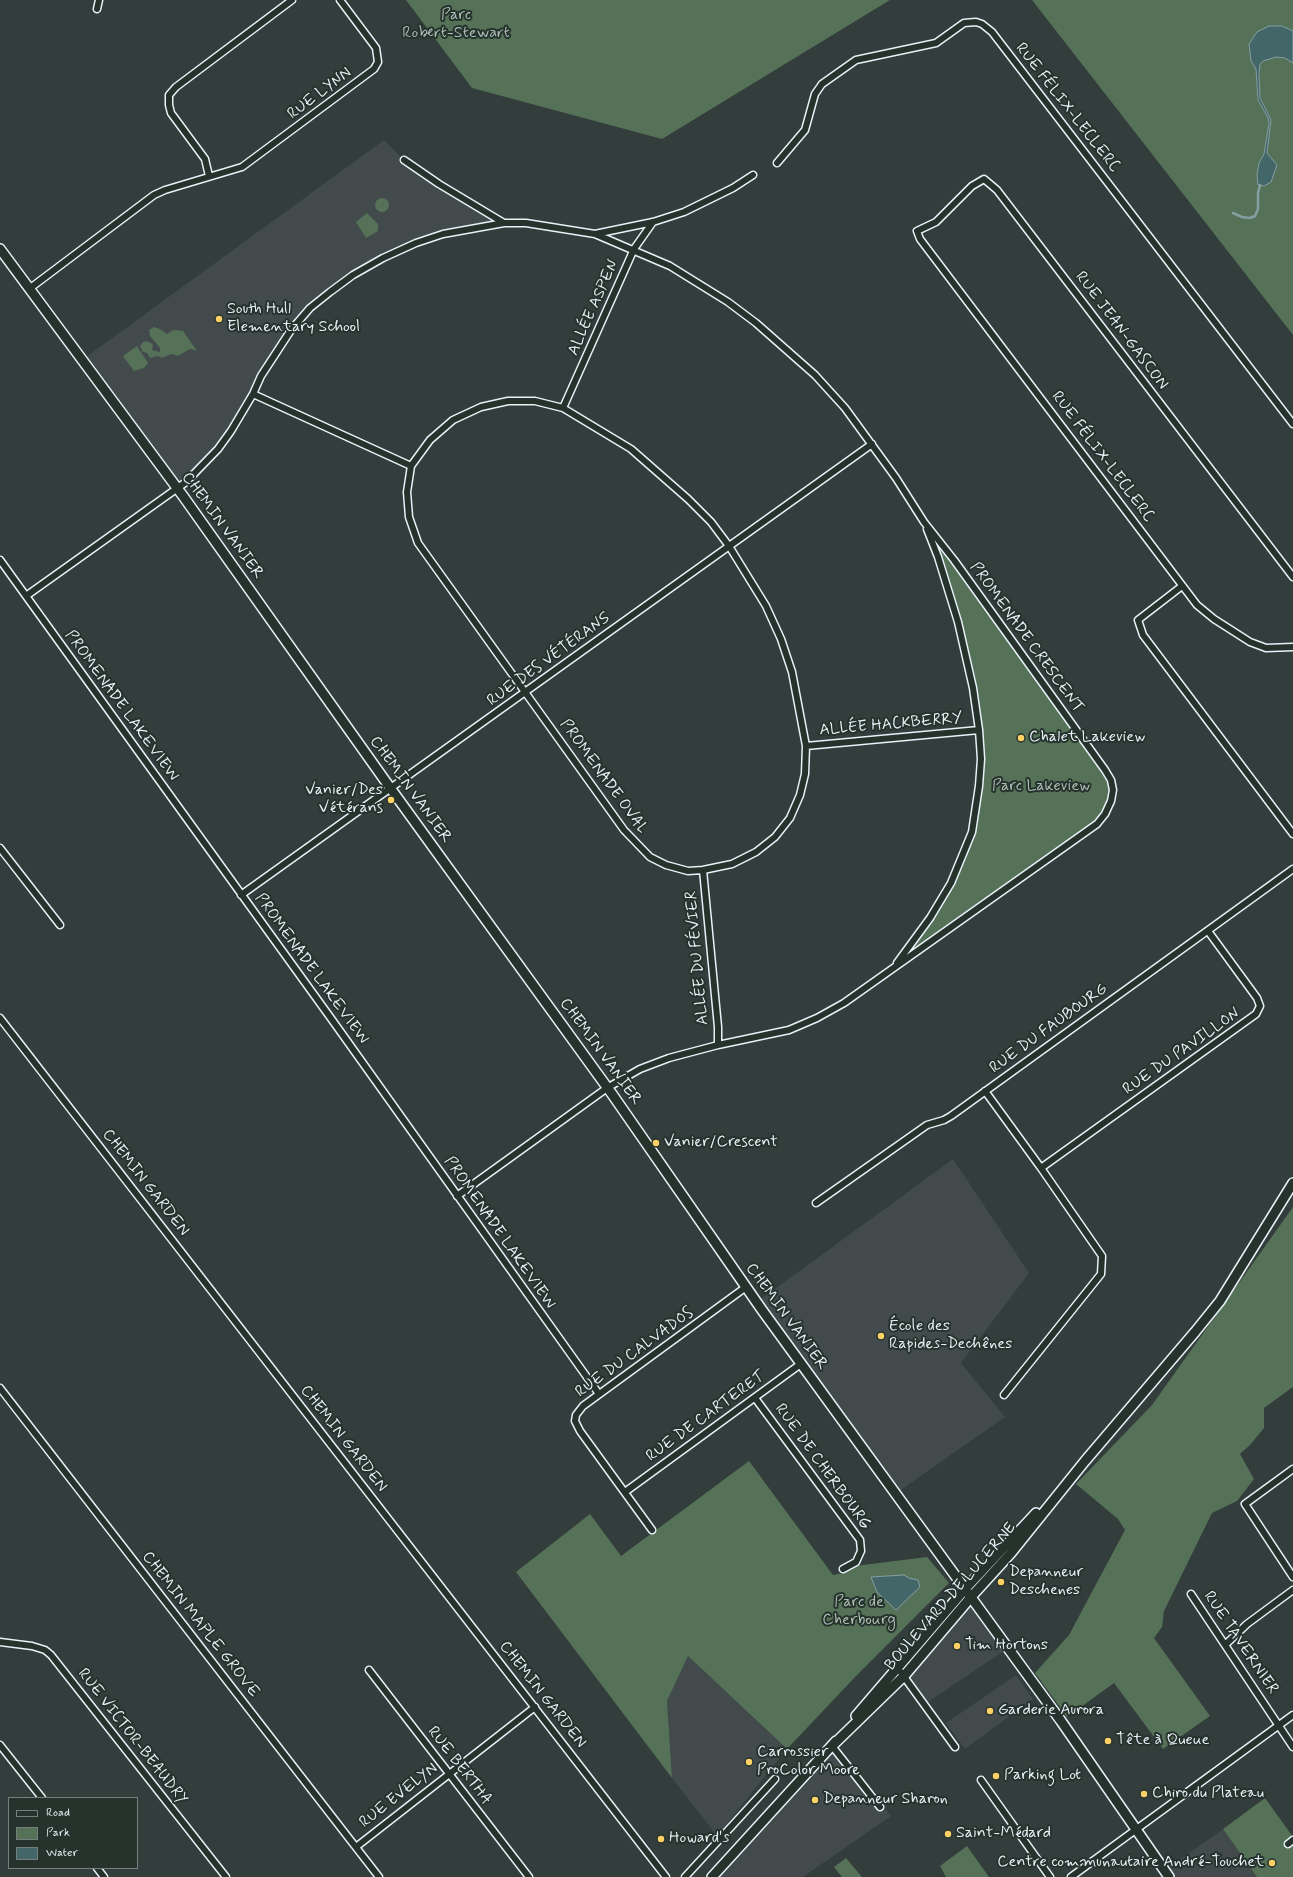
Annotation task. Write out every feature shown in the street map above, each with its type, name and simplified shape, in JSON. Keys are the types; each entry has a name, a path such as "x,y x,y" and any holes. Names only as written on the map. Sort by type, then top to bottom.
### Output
{"street":[{"path":"97,9 99,0"},
{"path":"210,176 205,159 171,112 169,105 170,95 176,87 292,0"},
{"name":"RUE LYNN","path":"30,289 154,195 165,190 242,167 254,160 374,69 378,62 376,48 340,0"},
{"name":"RUE FÉLIX-LECLERC","path":"777,162 805,130 815,94 822,84 856,60 936,43 964,23 976,22 982,24 992,32 1293,424"},
{"path":"404,160 439,184 504,223"},
{"path":"595,234 653,222 684,212 733,188 753,175"},
{"name":"RUE JEAN-GASCON","path":"920,239 917,230 936,222 972,186 984,179 997,190 1293,577"},
{"name":"ALLÉE ASPEN","path":"563,408 634,249 653,222"},
{"name":"PROMENADE CRESCENT","path":"26,596 168,494 178,489 218,449 253,394 261,376 291,330 310,308 353,275 383,258 416,243 443,234 504,223 526,223 595,234 634,249 670,266 702,285 756,323 815,375 845,408 872,444 924,522 959,567 1105,770 1111,780 1113,790 1112,801 1105,814 1097,824 844,1003 817,1018 789,1030 718,1045 669,1058 623,1077 457,1196"},
{"name":"RUE FÉLIX-LECLERC","path":"920,239 1182,586 1205,612 1250,642 1266,648 1293,647"},
{"name":"CHEMIN VANIER","path":"0,249 178,489 391,789 607,1088 746,1287 938,1553 1062,1721 1135,1830 1169,1877"},
{"path":"253,394 410,466"},
{"name":"PROMENADE OVAL","path":"508,401 535,401 563,408 631,449 688,498 711,522 729,546 766,606 781,639 792,672 806,746 805,774 800,795 790,818 775,837 756,852 732,864 703,870 688,871 666,865 650,858 638,846 624,830 418,543 409,517 407,492 410,466 430,440 453,420 481,406 508,401"},
{"name":"RUE DES VÉTÉRANS","path":"241,895 526,693 872,444"},
{"name":"PROMENADE CRESCENT","path":"891,971 930,918 951,883 962,858 972,832 976,814 981,759 979,730 966,653 938,557 924,522"},
{"name":"PROMENADE LAKEVIEW","path":"0,560 330,1017 599,1394"},
{"path":"1182,586 1138,620 1143,635 1293,833"},
{"name":"ALLÉE HACKBERRY","path":"806,746 979,730"},
{"path":"0,848 60,925"},
{"name":"RUE DU FAUBOURG","path":"816,1202 927,1125 944,1120 1293,869"},
{"name":"ALLÉE DU FÉVIER","path":"703,870 718,1027 718,1045"},
{"name":"RUE DU PAVILLON","path":"1041,1168 1256,1014 1260,1006 1257,998 1208,931"},
{"name":"CHEMIN GARDEN","path":"0,1018 666,1877"},
{"path":"985,1091 1102,1256 1101,1274 1004,1396"},
{"name":"BOULEVARD DE LUCERNE","path":"712,1877 832,1746 897,1667 968,1593 1085,1461 1196,1332 1220,1301 1293,1183"},
{"name":"RUE DU CALVADOS","path":"652,1530 577,1426 576,1415 579,1410 599,1394 746,1287"},
{"name":"RUE DE CARTERET","path":"625,1492 802,1363"},
{"name":"CHEMIN MAPLE GROVE","path":"0,1388 379,1877"},
{"name":"RUE DE CHERBOURG","path":"756,1398 860,1540 861,1551 856,1562 844,1569"},
{"path":"1293,1468 1244,1504 1293,1577"},
{"path":"1225,1645 1247,1624 1293,1590"},
{"name":"BOULEVARD DE LUCERNE","path":"832,1746 904,1676 968,1593"},
{"name":"RUE TAVERNIER","path":"1191,1594 1293,1747"},
{"name":"RUE VICTOR-BEAUDRY","path":"0,1642 32,1646 46,1650 51,1655 226,1877"},
{"path":"897,1667 954,1747"},
{"name":"RUE BERTHA","path":"369,1670 529,1877"},
{"name":"RUE EVELYN","path":"356,1847 535,1707"},
{"path":"1071,1877 1293,1715"},
{"path":"0,1745 41,1797"},
{"path":"832,1746 880,1807"},
{"path":"685,1877 775,1779"},
{"path":"981,1780 1050,1877"},
{"path":"98,1869 104,1877"}],"shaded area":[{"name":"South Hull Elementary School","path":"384,140 404,160 504,223 443,234 383,258 330,292 291,330 231,431 178,489 82,360"},
{"name":"École des Rapides-Dechênes","path":"953,1159 1029,1273 961,1363 1005,1417 895,1494 757,1302"},
{"path":"971,1597 1007,1649 925,1704 904,1676"},
{"path":"688,1656 787,1749 717,1836 672,1778 667,1701"},
{"name":"Garderie Aurora","path":"1016,1675 1033,1699 965,1749 946,1723"},
{"path":"838,1748 891,1816 803,1877 720,1877"},
{"path":"1223,1829 1257,1877 1169,1877 1164,1871"}],"green space":[{"name":"Parc Robert-Stewart","path":"406,0 890,0 662,139 472,88"},
{"path":"1032,0 1293,0 1293,335"},
{"path":"379,198 385,198 389,202 389,208 385,212 379,212 375,208 375,202"},
{"path":"367,213 378,224 378,231 366,238 356,222"},
{"path":"154,327 167,334 173,330 183,331 197,351 190,349 178,356 171,354 162,358 158,356 150,358 147,353 143,352 140,346 146,341 153,344 152,350 160,352 160,348 150,336 149,330"},
{"path":"137,346 148,363 144,368 134,371 123,356"},
{"name":"Parc Lakeview","path":"924,522 1111,780 1111,801 1097,824 891,971 951,883 972,832 981,759 966,653"},
{"path":"1293,1207 1293,1387 1264,1408 1264,1428 1250,1445 1240,1454 1254,1479 1237,1501 1212,1513 1164,1611 1162,1627 1154,1638 1210,1716 1163,1749 1114,1683 1067,1717 1035,1673 1069,1635 1125,1530 1118,1519 1076,1484 1152,1405"},
{"name":"Parc de Cherbourg","path":"749,1461 833,1575 843,1573 855,1566 927,1557 949,1583 856,1676 787,1749 688,1656 667,1701 672,1778 516,1572 590,1514 621,1556"},
{"path":"1265,1798 1293,1837 1293,1877 1257,1877 1223,1829"},
{"path":"967,1846 989,1877 946,1877 940,1866"},
{"path":"846,1858 862,1877 842,1877 834,1867"}],"water":[{"path":"1269,26 1282,26 1293,31 1293,63 1285,58 1276,57 1263,61 1260,64 1260,98 1271,120 1267,153 1277,165 1271,182 1264,186 1258,185 1257,175 1259,163 1264,154 1269,123 1268,118 1258,100 1256,69 1251,61 1249,44 1257,32"},
{"path":"904,1575 918,1580 920,1587 896,1610 877,1592 871,1577"}],"waterway":[{"path":"1233,213 1242,217 1250,218 1255,216 1258,209 1258,193 1260,185"}],"place":[{"name":"South Hull Elementary School","path":"219,319"},
{"name":"Chalet Lakeview","path":"1021,738"},
{"name":"Vanier/Des Vétérans","path":"391,800"},
{"name":"Vanier/Crescent","path":"656,1143"},
{"name":"École des Rapides-Dechênes","path":"881,1336"},
{"name":"Depanneur Deschenes","path":"1001,1582"},
{"name":"Tim Hortons","path":"957,1646"},
{"name":"Garderie Aurora","path":"990,1711"},
{"name":"Tête à Queue","path":"1108,1741"},
{"name":"Carrossier ProColor Moore","path":"749,1762"},
{"name":"Parking Lot","path":"996,1776"},
{"name":"Chiro du Plateau","path":"1144,1794"},
{"name":"Depanneur Sharon","path":"815,1800"},
{"name":"Saint-Médard","path":"948,1834"},
{"name":"Howard's","path":"661,1839"},
{"name":"Centre communautaire André-Touchet","path":"1272,1863"}]}
